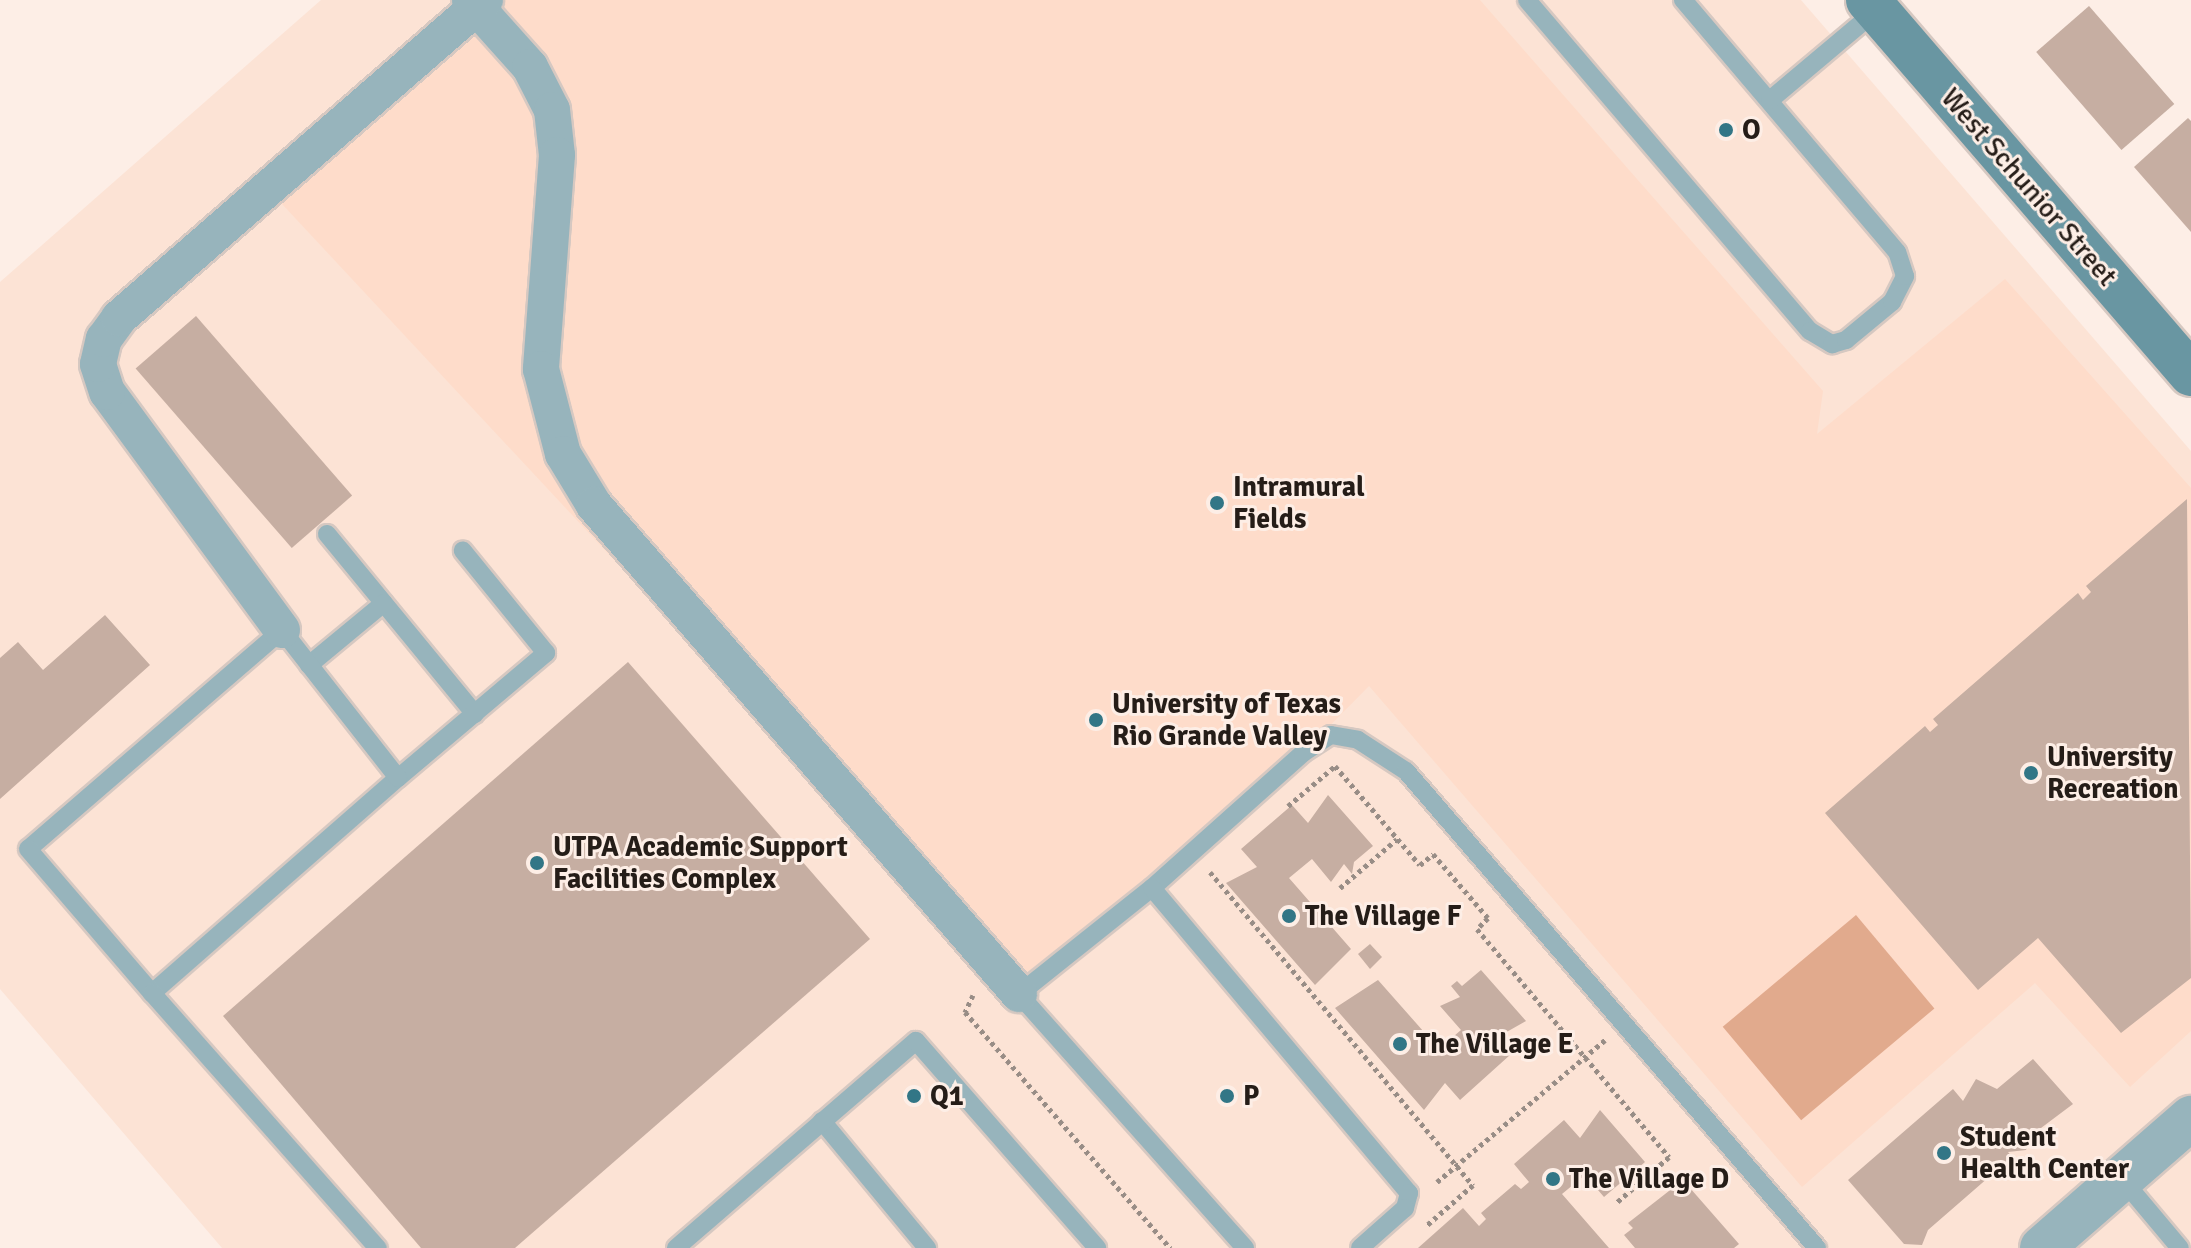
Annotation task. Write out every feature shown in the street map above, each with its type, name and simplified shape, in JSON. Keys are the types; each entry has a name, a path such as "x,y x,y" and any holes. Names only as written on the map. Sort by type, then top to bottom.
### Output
{"main road":[{"name":"West Schunior Street","path":"1872,5 2191,374"}],"street":[{"path":"282,630 107,392 98,364 104,339 119,318 477,2 530,67 552,110 557,155 541,369 563,454 594,505 1019,994"},
{"path":"2042,1248 2191,1118"}],"lane":[{"path":"1527,0 1810,331 1832,344 1846,340 1892,302 1905,276 1876,225 1683,0"},
{"path":"1770,100 1872,5"},
{"path":"327,534 475,714"},
{"path":"152,993 546,653 463,551"},
{"path":"309,665 384,603"},
{"path":"378,1248 28,849 282,630 398,778"},
{"path":"1245,1248 1019,994 1152,888 1303,753 1331,735 1358,740 1406,771 1817,1248"},
{"path":"1152,888 1409,1193 1405,1208 1360,1248"},
{"path":"676,1248 916,1041 1097,1248"},
{"path":"822,1121 927,1248"},
{"path":"2122,1179 2180,1248"}],"path":[{"path":"1277,815 1335,766 1420,865 1433,854 1488,918 1477,929 1669,1157 1616,1203"},
{"path":"1340,888 1397,839"},
{"path":"1219,864 1208,874 1473,1185 1421,1230"},
{"path":"1437,1182 1624,1024"}],"shaded area":[{"name":"University of Texas Rio Grande Valley","path":"321,0 1801,0 2191,451 2191,1248 222,1248 0,989 0,282"},
{"name":"Intramural Fields","path":"485,0 1480,0 1823,391 1817,434 2005,279 2191,488 2191,1031 2130,1087 2035,983 1802,1187 1369,686 1303,753 1019,994 268,189"},
{"path":"1856,915 1934,1008 1801,1120 1723,1027"}],"building":[{"path":"2089,6 2174,104 2121,150 2036,52"},
{"path":"2188,118 2191,121 2191,232 2134,167"},
{"path":"196,316 352,496 292,548 136,368"},
{"name":"University Recreation","path":"2187,499 2191,978 2121,1033 2038,938 1978,990 1825,813 1925,726 1930,732 1938,725 1933,719 2078,593 2083,600 2091,592 2086,586"},
{"path":"105,615 150,665 0,799 0,658 18,642 43,670"},
{"name":"UTPA Academic Support Facilities Complex","path":"628,662 870,939 515,1248 421,1248 223,1016"},
{"name":"The Village F","path":"1328,795 1373,846 1354,862 1352,874 1344,864 1331,882 1312,859 1289,878 1351,949 1315,985 1226,883 1257,867 1241,849 1292,805 1308,823"},
{"path":"1370,944 1382,957 1370,969 1358,954"},
{"name":"The Village E","path":"1481,970 1526,1021 1496,1038 1510,1055 1460,1100 1445,1083 1424,1110 1335,1008 1378,980 1439,1049 1461,1030 1440,1006 1460,997 1451,986 1457,981 1462,986"},
{"name":"Student Health Center","path":"2033,1059 2073,1104 2033,1134 2026,1150 2008,1152 2012,1157 1928,1230 1922,1245 1904,1244 1848,1180 1953,1089 1963,1101 1976,1079 1997,1089"},
{"name":"The Village D","path":"1600,1110 1645,1162 1604,1197 1585,1175 1562,1194 1609,1248 1418,1248 1463,1208 1479,1226 1486,1219 1481,1213 1515,1184 1521,1189 1529,1182 1514,1164 1564,1120 1580,1138"},
{"path":"1683,1180 1739,1244 1734,1248 1635,1248 1624,1235 1633,1228 1628,1223"}],"place":[{"name":"O","path":"1726,130"},
{"name":"Intramural Fields","path":"1217,503"},
{"name":"University of Texas Rio Grande Valley","path":"1096,720"},
{"name":"University Recreation","path":"2031,773"},
{"name":"UTPA Academic Support Facilities Complex","path":"537,863"},
{"name":"The Village F","path":"1289,916"},
{"name":"The Village E","path":"1400,1044"},
{"name":"Q1","path":"914,1096"},
{"name":"P","path":"1227,1096"},
{"name":"Student Health Center","path":"1944,1153"},
{"name":"The Village D","path":"1553,1179"}]}
